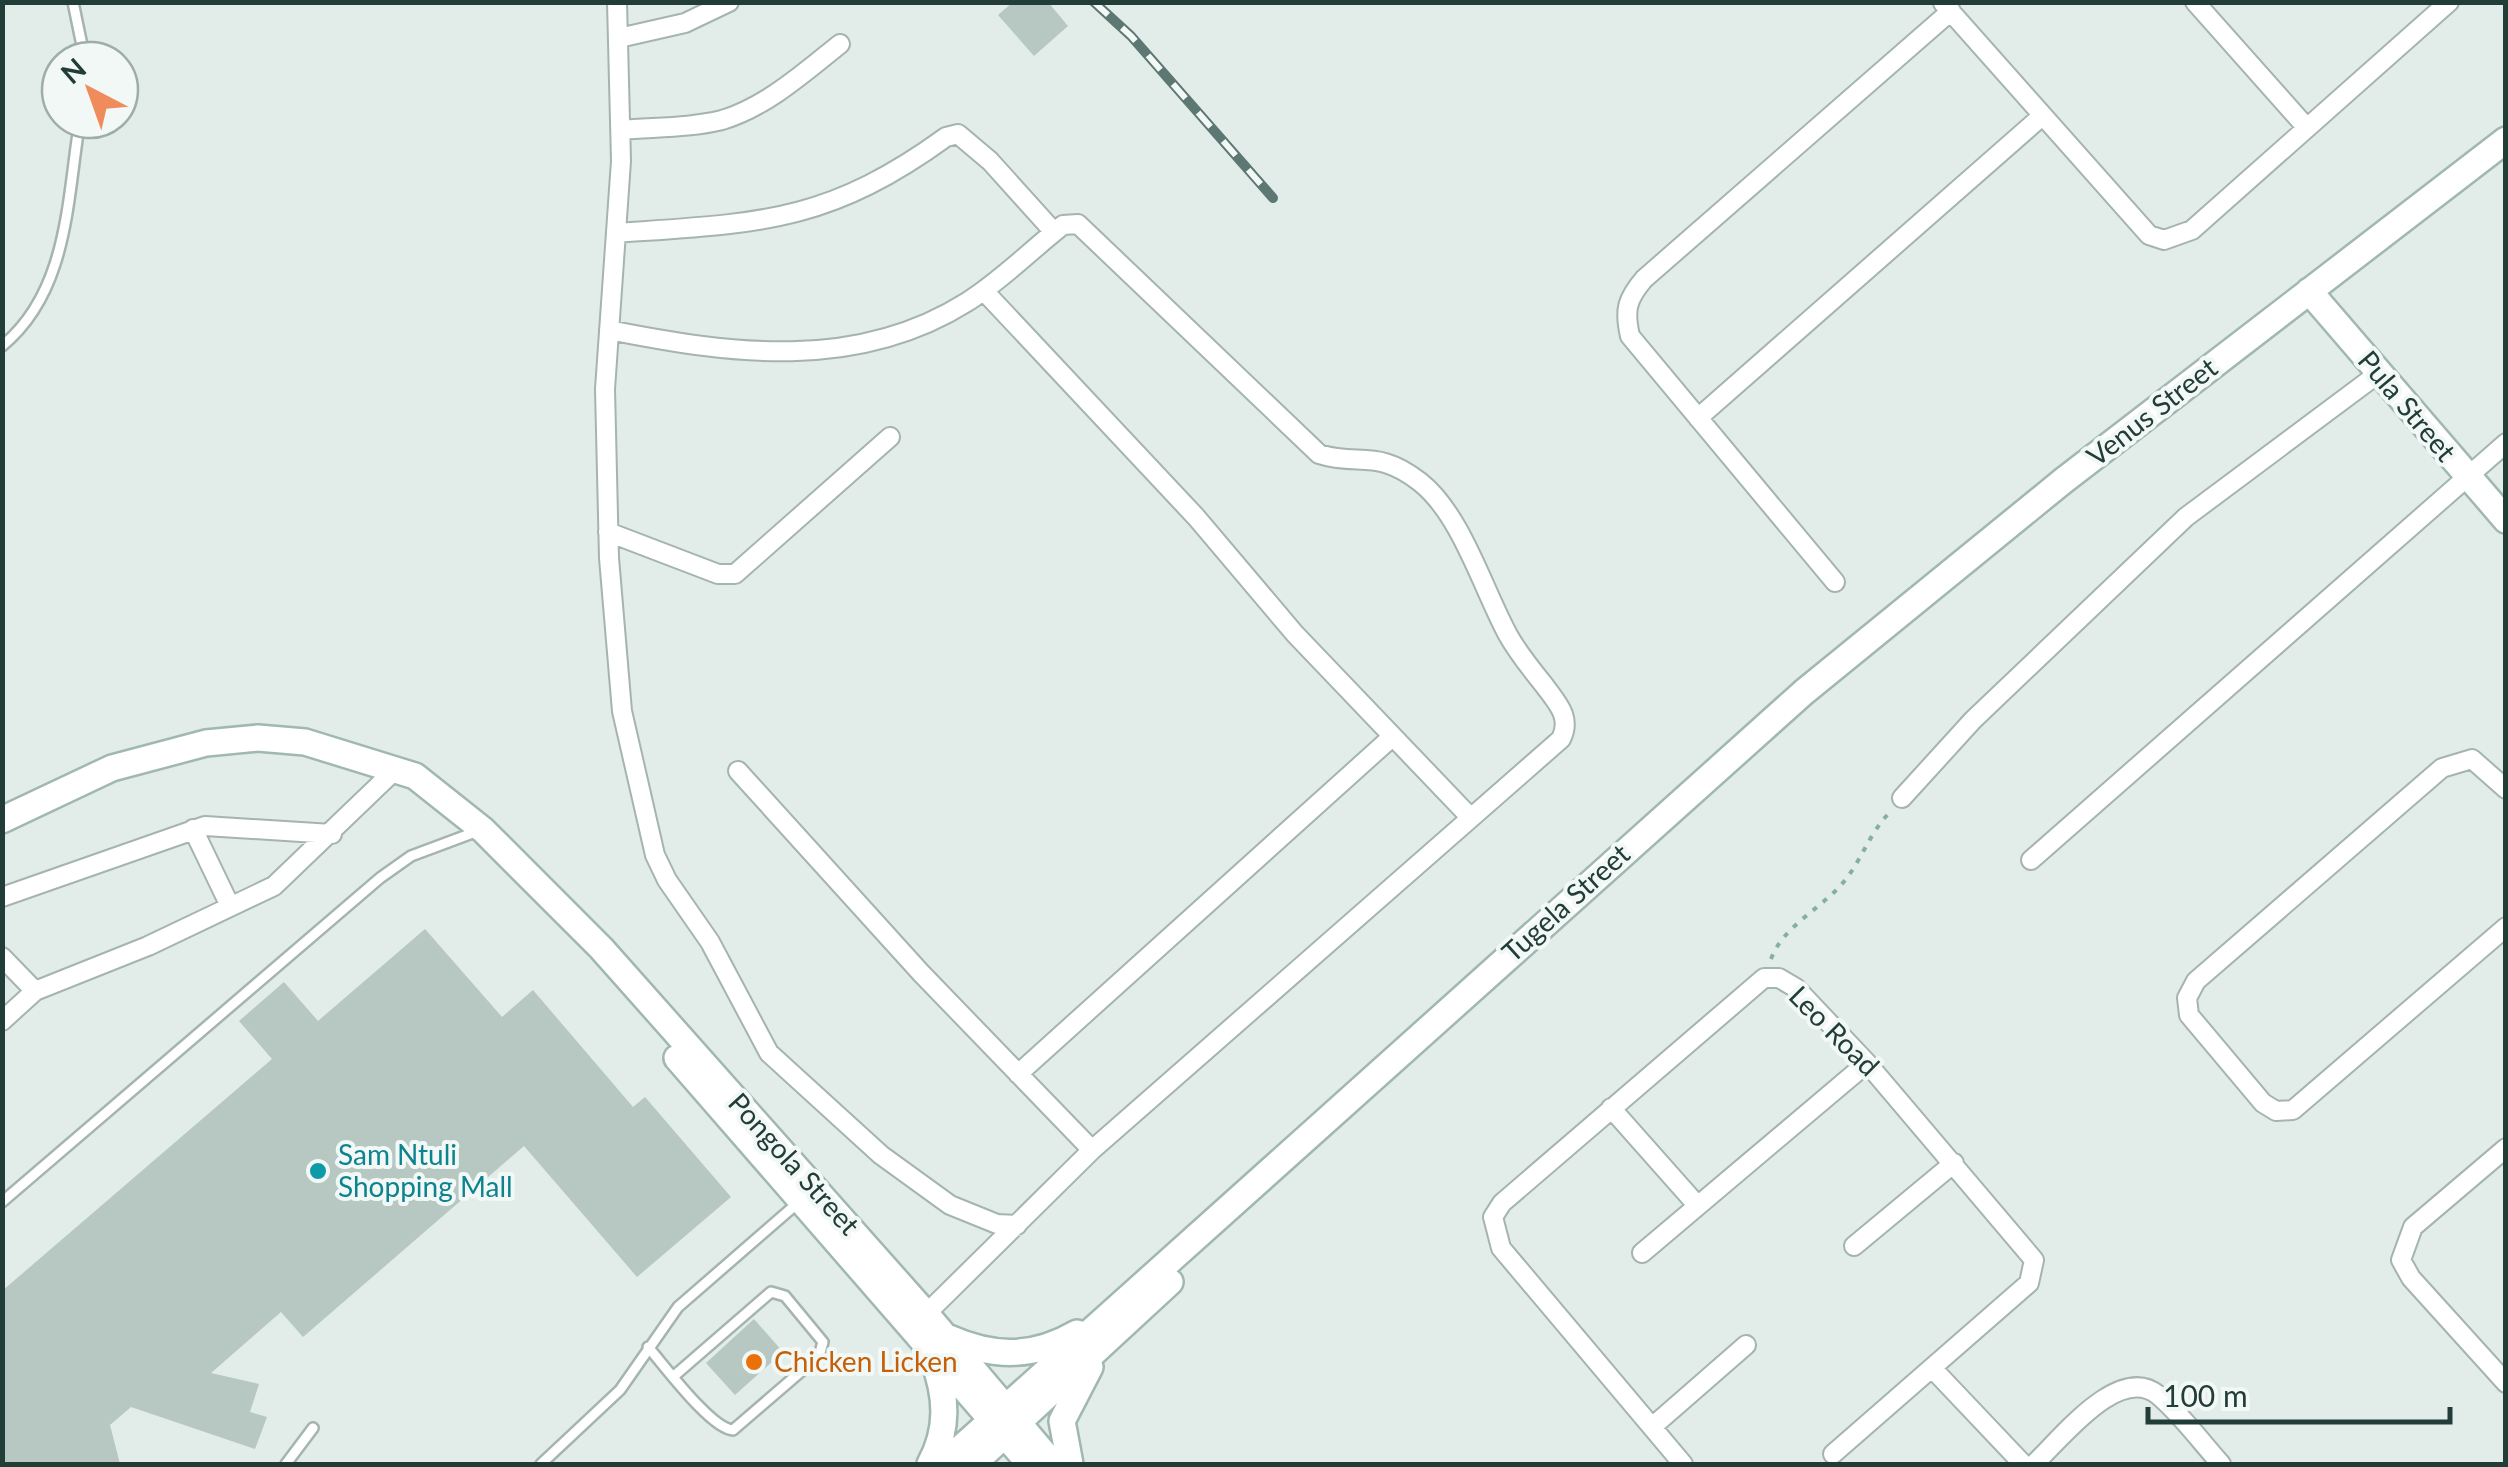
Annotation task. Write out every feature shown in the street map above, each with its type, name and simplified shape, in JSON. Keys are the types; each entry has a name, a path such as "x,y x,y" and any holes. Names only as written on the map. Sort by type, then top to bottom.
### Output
{"street":[{"path":"617,2 621,130 604,390 608,532 622,711 641,808 661,870 710,942 755,1034 769,1053 916,1181 973,1217 1018,1225"},
{"path":"619,38 686,23 730,2"},
{"path":"2195,2 2307,128"},
{"path":"1835,582 1630,336 1625,315 1629,297 1644,279 1946,7 2150,235 2164,240 2192,230 2449,2"},
{"path":"621,130 704,124 737,114 774,94 840,44"},
{"path":"1698,418 2042,116"},
{"path":"616,233 743,224 822,208 877,184 946,137 958,134 990,161 1054,232"},
{"name":"Venus Street","path":"1804,692 2063,481 2506,140"},
{"path":"609,330 722,350 826,350 936,320 984,291 1069,222 1087,229 1319,454 1333,458 1366,456 1393,465 1422,483 1437,501 1484,581 1506,632 1565,715 1567,727 1561,739 1092,1150 926,1314"},
{"path":"984,291 1196,517 1295,634 1470,816"},
{"name":"Pula Street","path":"2309,291 2506,520"},
{"path":"1902,798 1974,720 2186,517 2379,373"},
{"path":"608,532 718,574 734,574 890,437"},
{"path":"2032,860 2506,442"},
{"name":"Tugela Street","path":"943,1464 1005,1421 1105,1330 1198,1257 1332,1118 1706,776 1804,692"},
{"path":"1018,1074 1392,737"},
{"name":"Pongola Street","path":"2,820 112,768 206,742 258,738 305,742 397,768 442,795 483,830 524,874 541,904 807,1195 1005,1421 1053,1464"},
{"path":"2506,789 2472,759 2442,768 2196,981 2187,998 2189,1015 2263,1103 2276,1111 2294,1110 2506,927"},
{"path":"2,1021 35,991 148,946 274,886 397,768"},
{"path":"738,770 1092,1150"},
{"path":"2,896 193,830 234,824 332,834"},
{"path":"193,830 230,906"},
{"path":"2,957 35,991"},
{"name":"Leo Road","path":"1683,1464 1500,1248 1493,1216 1502,1203 1764,978 1779,978 1796,988 1867,1064 2030,1250 2035,1271 2029,1282 1833,1454"},
{"path":"1642,1254 1867,1064"},
{"path":"1611,1108 1696,1205"},
{"path":"2503,1374 2410,1278 2401,1260 2414,1227 2506,1148"},
{"path":"1854,1246 1954,1163"},
{"name":"Pongola Street","path":"807,1195 926,1314 937,1342"},
{"path":"930,1464 946,1416 937,1342 977,1350 1033,1352 1105,1330"},
{"path":"1070,1464 1062,1421 1105,1330"},
{"path":"1652,1427 1746,1345"},
{"path":"1932,1368 2024,1464"},
{"path":"2034,1464 2112,1391 2131,1385 2158,1394 2221,1464"},
{"name":"Tugela Street","path":"972,1464 1005,1421"},
{"name":"Pongola Street","path":"1005,1421 1030,1464"}],"lane":[{"path":"73,2 81,40"},
{"path":"2,346 34,310 56,262 77,140"},
{"path":"2,1202 380,878 442,841 483,830"},
{"path":"541,1464 600,1412 678,1307 807,1195"},
{"path":"648,1347 718,1426 733,1430 819,1356 823,1342 785,1296 771,1292 674,1376"},
{"path":"286,1464 314,1428"}],"path":[{"path":"1764,978 1773,953 1788,932 1846,880 1868,836 1902,798"}],"building":[{"path":"1013,2 1048,2 1068,26 1034,56 998,15"},
{"name":"Sam Ntuli Shopping Mall","path":"425,929 502,1017 533,990 633,1107 645,1097 731,1197 637,1277 524,1146 303,1337 281,1312 211,1373 259,1384 250,1412 267,1417 255,1449 131,1407 110,1425 120,1464 2,1464 2,1291 272,1059 239,1021 284,982 318,1021"},
{"path":"754,1319 783,1352 735,1395 706,1363"}],"railway":[{"path":"1094,2 1131,36 1273,198"}],"place":[{"name":"Sam Ntuli Shopping Mall","path":"318,1171"},
{"name":"Chicken Licken","path":"754,1362"}]}
